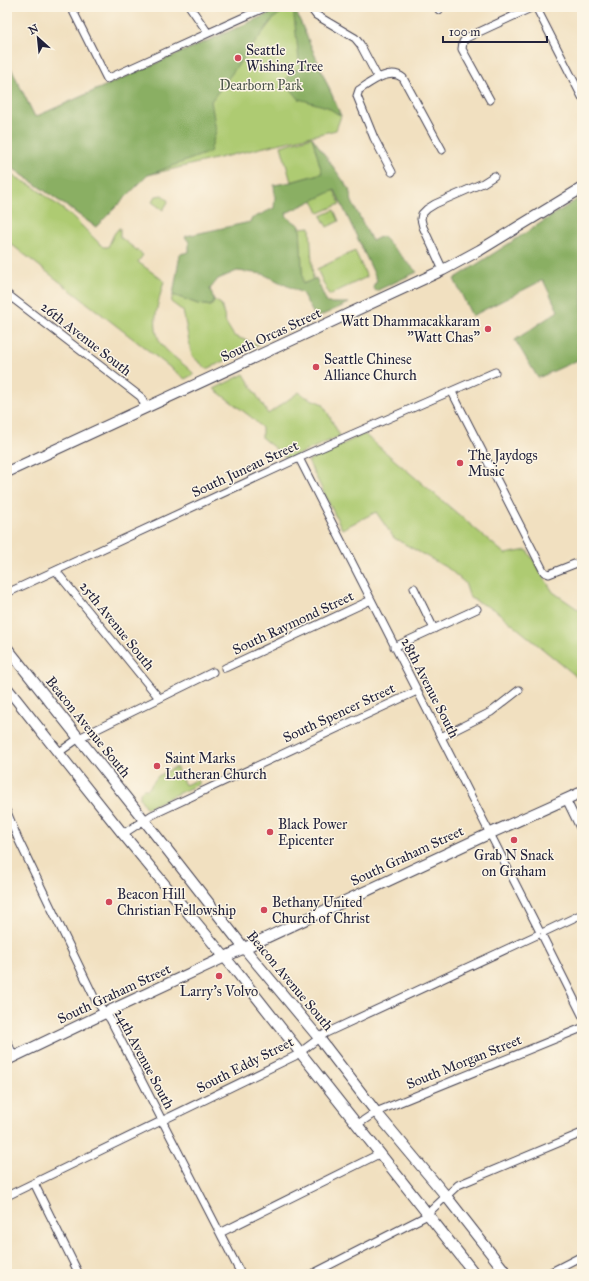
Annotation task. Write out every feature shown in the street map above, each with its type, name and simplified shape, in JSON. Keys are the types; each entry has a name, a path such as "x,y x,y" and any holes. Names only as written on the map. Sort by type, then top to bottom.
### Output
{"main road":[{"name":"South Orcas Street","path":"7,472 443,270 480,250 582,188"},
{"name":"Beacon Avenue South","path":"7,648 244,948 319,1038 376,1112 446,1196 507,1274"},
{"path":"7,688 123,834 225,957 301,1052 475,1274"},
{"name":"South Graham Street","path":"11,1058 490,833 582,792"}],"street":[{"path":"71,7 107,79 266,7"},
{"path":"190,7 208,33"},
{"path":"310,7 316,15 355,38 360,44 378,78"},
{"path":"490,100 462,49 463,42 466,38 535,7 582,97"},
{"path":"392,172 374,138 357,96 359,90 378,78 393,73 399,74 403,78 442,150"},
{"path":"443,270 423,227 421,219 422,214 435,204 494,176"},
{"name":"26th Avenue South","path":"7,294 141,397 146,408"},
{"name":"South Juneau Street","path":"7,593 299,458 495,372"},
{"path":"452,392 544,572 549,574 582,561"},
{"name":"28th Avenue South","path":"299,458 582,1015"},
{"name":"25th Avenue South","path":"56,571 159,698"},
{"path":"414,588 434,629"},
{"name":"South Raymond Street","path":"225,668 371,600"},
{"path":"394,647 477,609"},
{"path":"58,752 79,738 213,672"},
{"path":"441,737 491,712 519,690"},
{"name":"South Spencer Street","path":"123,834 144,820 417,691"},
{"path":"566,799 582,832"},
{"name":"24th Avenue South","path":"7,812 79,968 96,1000 110,1019 241,1274"},
{"name":"South Eddy Street","path":"7,1196 301,1052 333,1029 582,914"},
{"name":"South Morgan Street","path":"358,1124 376,1112 582,1028"},
{"path":"7,1041 11,1058"},
{"path":"312,1274 428,1214 453,1189 464,1183 582,1133"},
{"path":"220,1233 381,1153"},
{"path":"34,1183 79,1274"},
{"path":"546,1274 582,1256"}],"green space":[{"name":"Dearborn Park","path":"284,7 294,7 341,116 336,130 148,175 96,227 7,164 7,61 35,117"},
{"name":"Dearborn Park","path":"284,7 288,7 273,19 211,101 216,131 210,152 148,175 96,227 7,164 7,60 35,117"},
{"path":"293,7 341,116 327,107 299,99 286,83 290,71 300,69"},
{"path":"312,137 323,173 291,182 281,146"},
{"path":"312,137 349,189 352,202 372,241 382,236 417,272 376,291 373,287 377,280 335,190 286,213 287,217 300,226 303,284 316,278 327,303 349,303 316,318 302,293 263,274 237,271 218,279 210,289 214,300 211,306 198,304 173,295 180,254 189,252 189,242 185,237 186,236 250,222 251,219 274,208 274,185 291,182 322,173"},
{"path":"7,172 34,187 73,217 103,247 108,247 114,234 120,228 120,237 143,255 138,262 164,281 156,313 156,330 158,338 162,345 173,356 194,374 185,379 7,241"},
{"path":"334,190 340,204 319,213 313,200"},
{"path":"162,195 168,202 163,210 152,202 156,196"},
{"path":"581,197 582,368 578,360 538,378 515,340 558,311 543,280 472,316 454,279"},
{"path":"334,210 339,221 327,227 321,216"},
{"path":"310,227 313,280 302,284 300,228"},
{"path":"355,251 367,277 329,295 317,269"},
{"path":"173,295 198,304 211,306 214,300 221,304 226,323 234,336 259,345 207,369 192,356 183,311 171,302"},
{"path":"244,374 268,414 299,392 304,396 323,404 340,436 288,459 262,438 262,428 251,417 214,389"},
{"path":"364,434 505,554 527,550 553,592 582,612 582,681 495,610 470,598 465,583 449,569 394,538 376,512 342,529 308,461"},
{"path":"176,767 185,785 197,780 199,784 146,808 140,798 140,793 143,789 148,789 158,776"}],"place":[{"name":"Seattle Wishing Tree","path":"238,58"},
{"name":"Watt Dhammacakkaram \"Watt Chas\"","path":"488,329"},
{"name":"Seattle Chinese Alliance Church","path":"316,367"},
{"name":"The Jaydogs Music","path":"460,463"},
{"name":"Saint Marks Lutheran Church","path":"157,766"},
{"name":"Black Power Epicenter","path":"270,832"},
{"name":"Grab N Snack on Graham","path":"514,840"},
{"name":"Beacon Hill Christian Fellowship","path":"109,902"},
{"name":"Bethany United Church of Christ","path":"264,910"},
{"name":"Larry's Volvo","path":"219,976"}]}
